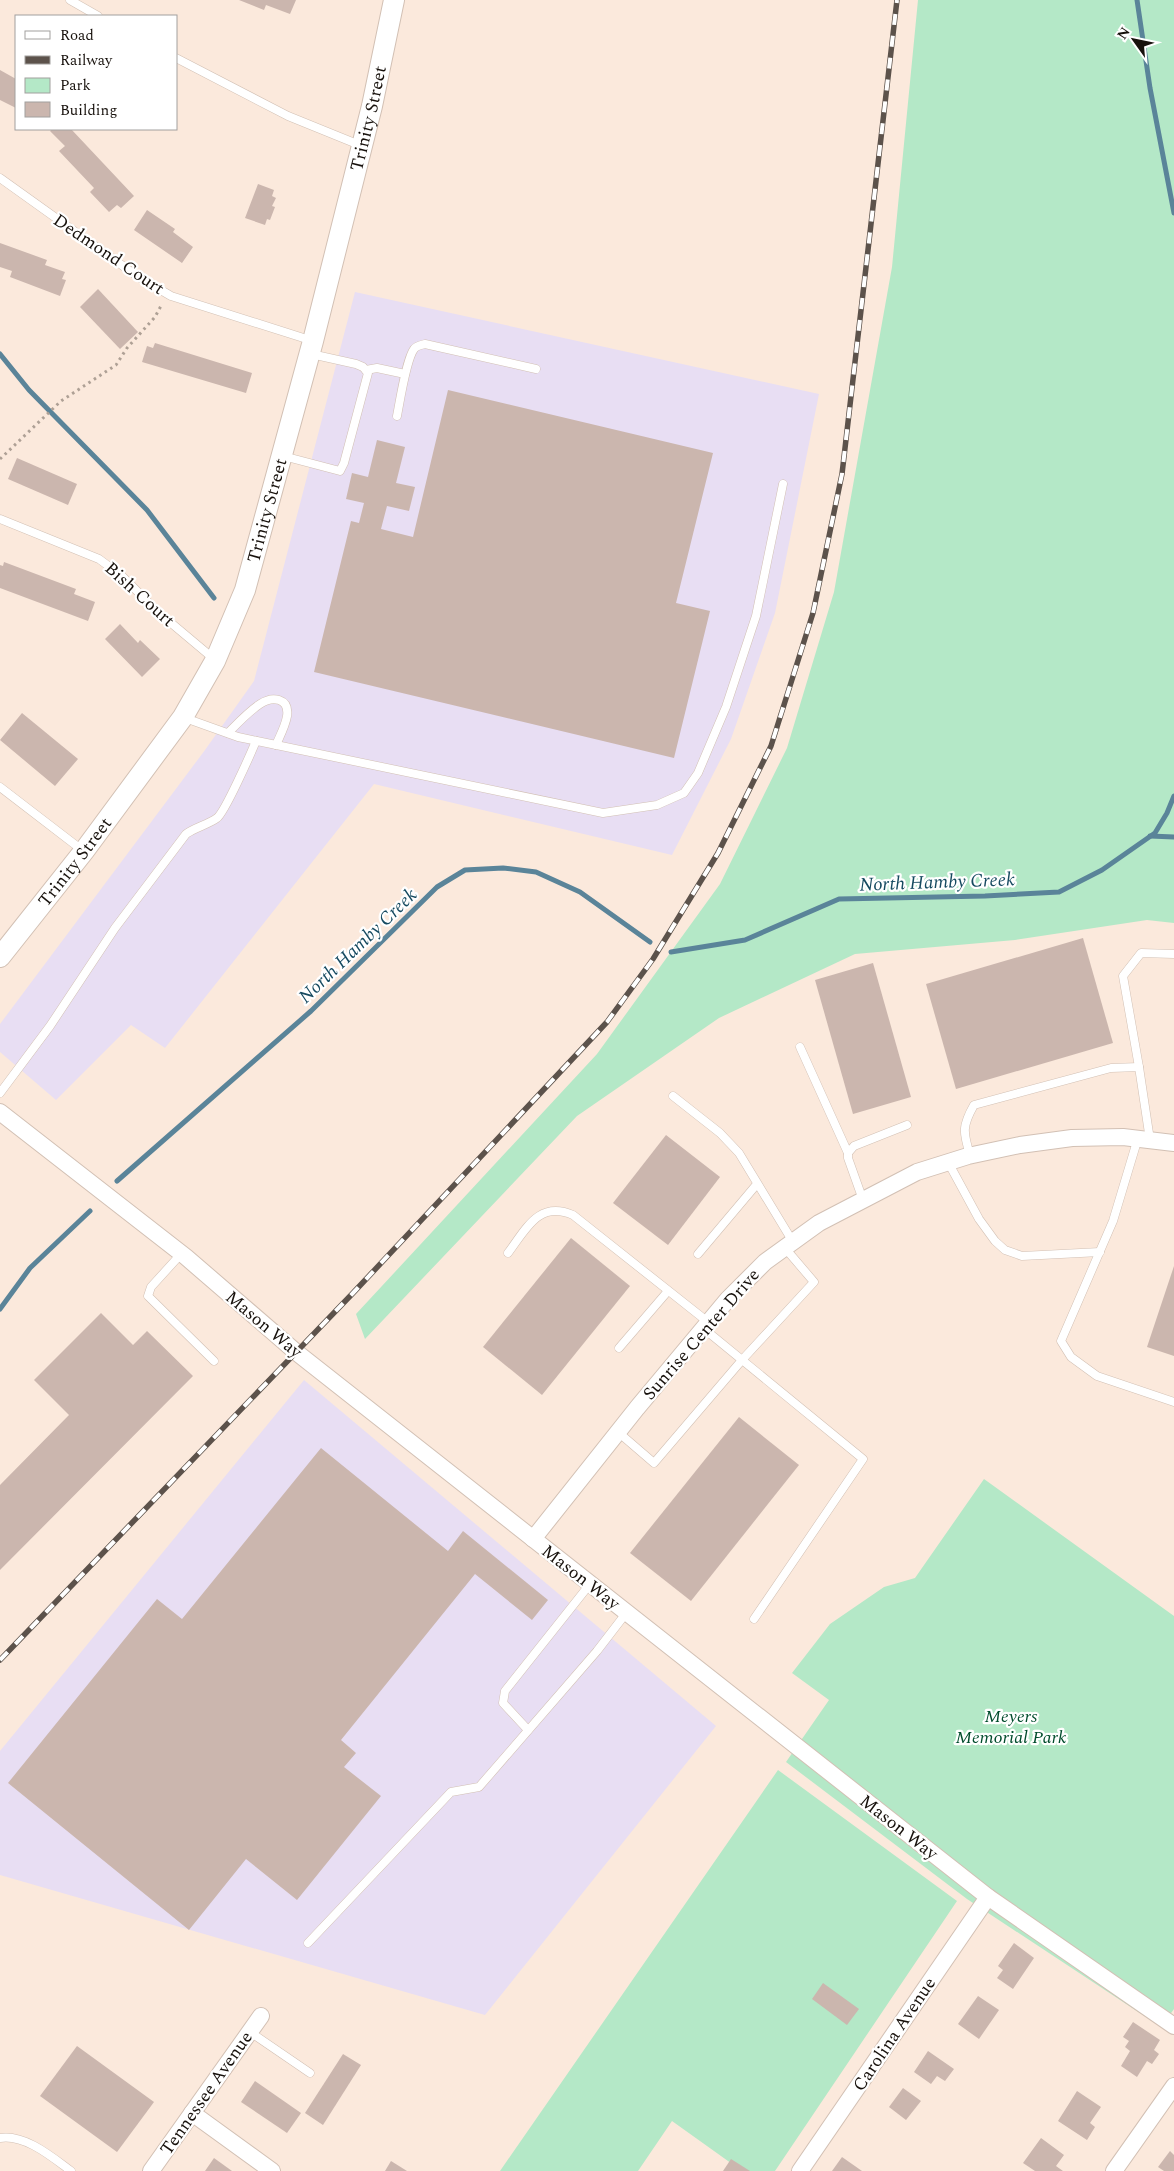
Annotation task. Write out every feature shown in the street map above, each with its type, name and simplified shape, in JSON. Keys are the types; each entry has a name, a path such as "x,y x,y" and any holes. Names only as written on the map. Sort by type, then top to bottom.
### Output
{"street":[{"name":"Trinity Street","path":"0,957 84,852 183,717 215,661 245,590 311,347 362,146 394,0"},
{"name":"Mason Way","path":"0,1112 182,1254 296,1352 988,1897 1174,2026"},
{"name":"Sunrise Center Drive","path":"533,1539 705,1325 753,1274 819,1223 917,1172 970,1155 1020,1145 1072,1138 1123,1136 1174,1142"},
{"name":"Carolina Avenue","path":"800,2171 988,1897"},
{"name":"Tennessee Avenue","path":"151,2171 261,2016"},
{"path":"1114,2171 1174,2086"},
{"path":"192,2113 272,2171"}],"lane":[{"path":"70,0 96,15"},
{"path":"178,59 288,116 362,146"},
{"name":"Dedmond Court","path":"0,178 122,266 167,293 356,364 366,370 377,368 405,374"},
{"path":"397,416 405,374 414,348 424,344 536,369"},
{"path":"282,456 340,471 344,463 368,373 366,370"},
{"path":"183,717 256,741 603,813 657,805 684,793 698,773 722,715 756,616 783,484"},
{"name":"Bish Court","path":"0,519 99,558 122,576 158,612 215,661"},
{"path":"228,733 262,703 274,698 283,701 287,708 287,718 276,745"},
{"path":"0,1093 50,1026 115,928 186,834 196,827 218,818 248,762 256,741"},
{"path":"0,787 84,852"},
{"path":"1174,954 1141,953 1123,976 1139,1066 1144,1139 1113,1221 1062,1341 1071,1357 1097,1376 1174,1402"},
{"path":"800,1047 848,1153 862,1200"},
{"path":"970,1155 964,1135 964,1121 974,1105 1111,1068 1139,1066"},
{"path":"618,1432 654,1463 742,1360 814,1282 789,1245 758,1184 739,1154 720,1132 673,1096"},
{"path":"848,1153 854,1146 907,1125"},
{"path":"948,1162 979,1219 995,1241 1005,1250 1022,1256 1100,1252"},
{"path":"698,1254 758,1184"},
{"path":"508,1253 537,1216 546,1211 561,1209 573,1215 668,1291 742,1360 863,1459 754,1619"},
{"path":"182,1254 151,1287 148,1296 214,1361"},
{"path":"619,1348 668,1291"},
{"path":"528,1730 503,1703 505,1691 590,1584"},
{"path":"308,1943 451,1792 479,1787 596,1651 627,1612"},
{"path":"250,2032 310,2073"},
{"path":"0,2138 22,2140 71,2171"}],"path":[{"path":"0,459 61,401 116,365 127,348 155,317 167,293"}],"shaded area":[{"path":"355,292 819,394 775,613 731,739 672,855 374,784 165,1048 131,1025 56,1100 0,1052 0,1024 205,750 254,681"},
{"path":"304,1380 716,1726 485,2015 0,1875 0,1751"}],"green space":[{"path":"918,0 1174,0 1174,923 1147,920 1015,940 855,954 719,1018 577,1116 365,1339 356,1314 597,1054 720,884 787,748 834,592 892,267"},
{"name":"Meyers Memorial Park","path":"984,1479 1174,1616 1174,2009 1161,2027 967,1899 786,1762 829,1700 792,1673 830,1624 884,1587 915,1578"},
{"path":"778,1770 957,1901 775,2171 742,2171 672,2121 638,2171 500,2171"}],"building":[{"path":"239,0 296,0 290,14 266,5 264,10"},
{"path":"0,70 15,78 15,108 0,100"},
{"path":"72,130 134,196 121,208 117,205 109,212 90,192 94,188 59,151 65,146 50,131"},
{"path":"258,184 274,190 272,196 276,198 272,206 275,207 270,220 267,219 265,225 245,218"},
{"path":"147,210 175,229 173,232 193,247 182,263 134,230"},
{"path":"0,243 47,260 45,265 65,272 62,279 66,280 60,296 10,277 12,271 0,267"},
{"path":"98,289 138,332 120,349 80,307"},
{"path":"155,343 252,373 246,393 142,362 147,346 153,348"},
{"path":"448,390 713,453 676,603 710,611 674,758 314,672 351,521 359,523 364,503 346,499 352,473 368,477 377,440 405,447 396,483 415,487 409,511 387,506 381,529 413,537"},
{"path":"17,458 77,484 68,505 8,479"},
{"path":"4,562 76,589 74,594 95,602 88,621 0,588 0,565 3,566"},
{"path":"120,624 138,643 140,640 160,659 142,677 105,639"},
{"path":"22,713 78,759 55,786 0,740"},
{"path":"1083,938 1113,1043 956,1089 926,984"},
{"path":"873,963 911,1097 853,1114 815,980"},
{"path":"666,1135 720,1177 668,1245 613,1203"},
{"path":"571,1238 630,1286 542,1395 483,1347"},
{"path":"1174,1266 1174,1356 1147,1347"},
{"path":"101,1313 133,1345 147,1331 193,1376 0,1570 0,1485 69,1415 34,1380"},
{"path":"739,1417 799,1465 691,1601 630,1553"},
{"path":"321,1448 448,1551 463,1531 548,1600 532,1620 475,1574 341,1740 356,1753 344,1767 381,1796 297,1900 246,1859 189,1930 8,1783 157,1599 182,1619"},
{"path":"1014,1943 1034,1958 1013,1989 997,1978 1003,1970 998,1966"},
{"path":"823,1983 859,2009 847,2025 812,1999"},
{"path":"978,1996 999,2010 979,2039 958,2024"},
{"path":"1133,2022 1160,2040 1154,2050 1159,2054 1152,2064 1147,2061 1137,2077 1121,2066 1130,2051 1125,2047 1129,2041 1123,2037"},
{"path":"77,2046 154,2102 117,2152 40,2096"},
{"path":"928,2051 954,2069 945,2081 937,2076 931,2084 914,2072"},
{"path":"343,2054 361,2065 323,2125 305,2113"},
{"path":"255,2081 301,2113 287,2133 241,2102"},
{"path":"903,2088 921,2101 906,2120 889,2107"},
{"path":"1077,2091 1101,2107 1090,2123 1095,2127 1087,2140 1058,2121"},
{"path":"1041,2138 1064,2155 1056,2166 1063,2171 1035,2171 1023,2163"},
{"path":"1170,2151 1174,2155 1174,2171 1164,2171 1158,2167"},
{"path":"842,2157 862,2171 832,2171"},
{"path":"214,2158 232,2171 205,2171"},
{"path":"731,2159 750,2171 723,2171"},
{"path":"391,2161 407,2171 385,2171"}],"waterway":[{"name":"North Hamby Creek","path":"1137,0 1150,88 1174,213"},
{"path":"0,354 29,390 147,510 214,598"},
{"name":"North Hamby Creek","path":"671,952 745,940 839,899 985,896 1059,892 1102,870 1155,833 1167,813 1174,796"},
{"path":"1150,836 1174,837"},
{"name":"North Hamby Creek","path":"117,1181 311,1011 437,887 465,870 503,868 536,872 580,892 650,942"},
{"name":"North Hamby Creek","path":"0,1309 30,1268 90,1211"}],"railway":[{"path":"0,1660 353,1293 607,1022 653,959 718,853 771,746 813,613 842,474 897,0"}]}
